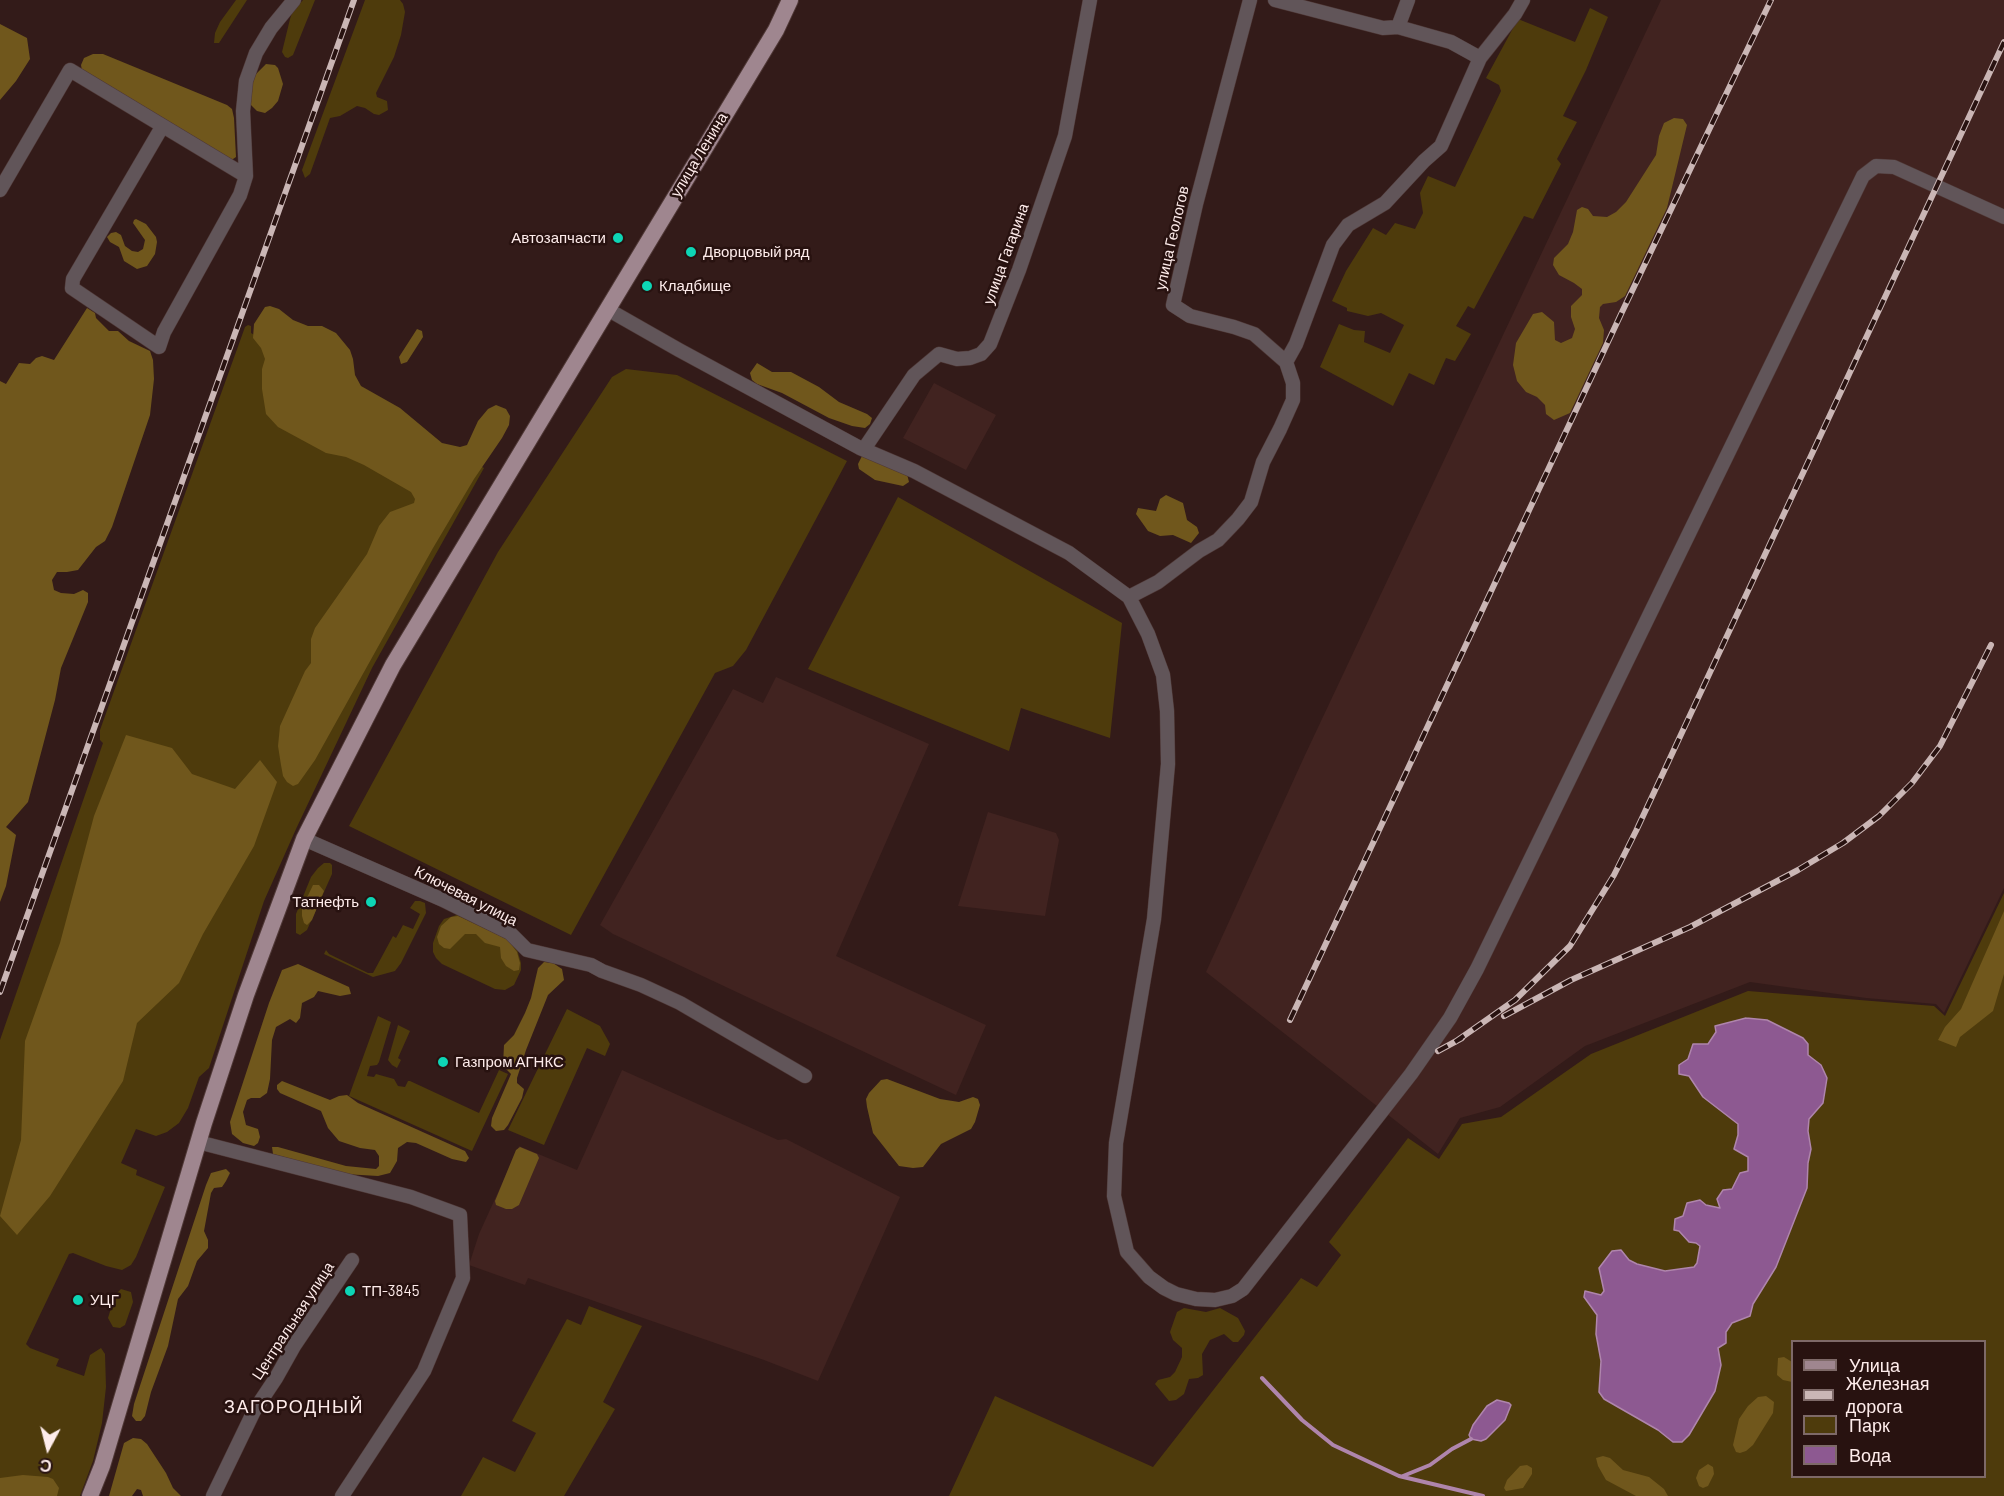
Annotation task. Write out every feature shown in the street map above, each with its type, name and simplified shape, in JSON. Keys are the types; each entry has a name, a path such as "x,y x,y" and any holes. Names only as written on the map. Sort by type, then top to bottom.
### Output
{"main road":[{"name":"улица Ленина","path":"90,1496 102,1466 198,1142 246,995 304,839 393,665 776,30 790,0"}],"street":[{"path":"162,127 73,279 72,288 159,347 240,195 246,176 243,111 246,81 256,53 266,36 294,0"},
{"name":"улица Гагарина","path":"864,449 914,375 939,354 957,359 970,358 981,354 990,344 1019,270 1065,136 1090,0"},
{"name":"улица Геологов","path":"1250,0 1196,204 1173,305 1190,316 1254,334 1286,362"},
{"path":"1275,0 1383,28 1398,27 1451,42 1480,58"},
{"path":"1398,27 1408,0"},
{"path":"1129,597 1158,582 1199,551 1218,540 1251,502 1263,462 1293,400 1293,383 1286,362 1296,344 1333,245 1348,225 1385,203 1441,146 1480,58 1515,14 1523,0"},
{"path":"0,190 70,70 246,176"},
{"path":"607,309 864,449 914,471 1069,553 1129,597 1148,634 1163,675 1167,711 1168,764 1154,919 1116,1143 1114,1196 1127,1252 1149,1277 1176,1294 1196,1299 1215,1300 1232,1296 1243,1290 1411,1074 1450,1018 1482,958 1863,176 1876,166 1894,167 2004,217"},
{"name":"Ключевая улица","path":"304,839 432,895 510,933 527,950 591,964 602,971 641,985 680,1003 804,1076"},
{"path":"198,1142 411,1197 460,1215 463,1278 424,1371 342,1496"},
{"name":"Центральная улица","path":"213,1496 254,1411 294,1346 352,1260"}],"shaded area":[{"path":"1661,0 2004,0 2004,888 1944,1013 1936,1004 1866,998 1750,982 1585,1046 1500,1107 1460,1118 1438,1154 1206,972 1305,755"},
{"path":"0,24 27,38 30,59 0,100"},
{"path":"93,54 103,54 227,105 232,109 234,118 236,157 230,161 82,71 81,65 84,58"},
{"path":"266,64 275,65 278,68 283,84 278,101 265,113 257,111 251,105 250,92 255,75"},
{"path":"1674,118 1683,119 1687,125 1667,208 1625,296 1616,302 1603,304 1600,307 1599,318 1604,330 1603,343 1570,413 1554,420 1546,414 1545,405 1537,397 1526,392 1517,381 1513,365 1516,343 1533,314 1542,312 1554,322 1555,340 1561,343 1572,338 1575,329 1571,317 1571,306 1582,295 1582,289 1559,275 1553,265 1554,258 1568,244 1577,210 1582,207 1588,209 1593,216 1607,217 1626,202 1656,155 1664,123"},
{"path":"136,219 146,224 157,242 155,254 147,266 137,269 124,261 119,247 110,242 107,237 116,232 121,235 125,246 132,251 138,252 143,249 145,240 133,223"},
{"path":"265,307 279,309 293,320 308,326 322,326 336,333 350,350 355,375 361,386 400,408 442,443 460,447 467,445 478,421 488,409 496,405 506,409 510,416 509,425 502,438 474,479 433,548 315,760 298,784 293,786 283,776 278,746 280,726 305,671 311,663 311,639 315,628 367,554 379,526 390,512 414,503 415,499 411,492 364,465 346,457 326,453 278,427 266,414 262,389 262,369 265,359 261,348 253,338 254,324"},
{"path":"87,308 95,313 96,318 109,331 118,331 129,341 150,351 154,379 150,415 112,527 105,541 96,547 78,570 57,572 52,580 54,590 61,593 74,594 83,590 88,593 88,602 61,668 55,700 28,802 6,827 16,835 6,886 0,902 0,381 6,384 19,363 30,364 42,356 54,360"},
{"path":"417,329 422,331 423,337 407,362 401,364 399,357"},
{"path":"757,363 772,372 791,372 819,387 839,402 867,414 872,418 870,424 865,428 829,418 782,393 757,384 752,380 750,373"},
{"path":"934,383 996,415 966,470 903,438"},
{"path":"862,456 907,474 909,482 903,486 875,480 859,469 858,464"},
{"path":"1166,495 1183,503 1187,520 1197,527 1199,533 1191,543 1173,535 1160,536 1148,531 1136,514 1138,508 1156,511 1160,499"},
{"path":"776,677 929,744 836,956 986,1025 956,1095 613,934 600,925 733,689 763,703"},
{"path":"126,735 172,748 192,774 235,789 260,760 277,782 254,846 203,934 179,983 137,1023 123,1081 50,1196 17,1235 0,1216 21,1140 25,1041 60,943 94,816"},
{"path":"988,812 1056,833 1059,840 1045,916 958,906"},
{"path":"313,885 319,885 324,891 312,920 307,925 304,923 302,908"},
{"path":"2004,911 2004,974 1993,1011 1960,1037 1956,1047 1938,1040 1945,1027 1961,1009"},
{"path":"458,916 507,939 517,952 519,970 514,971 506,966 501,958 500,947 485,943 476,934 465,934 450,949 439,944 437,937 441,926 451,917"},
{"path":"544,962 553,963 562,969 564,980 548,995 526,1050 517,1078 517,1083 524,1089 522,1098 508,1125 504,1130 496,1131 491,1126 492,1118 511,1074 503,1066 504,1045 514,1035 525,1013 538,968"},
{"path":"298,964 349,987 351,994 340,996 318,991 314,997 302,1003 300,1018 296,1023 290,1019 276,1027 272,1040 267,1093 260,1098 247,1100 243,1112 246,1125 258,1129 260,1137 254,1146 243,1143 232,1134 230,1122 282,970"},
{"path":"622,1070 778,1140 786,1139 900,1197 818,1381 528,1278 525,1285 469,1265 479,1234 519,1146 577,1170"},
{"path":"887,1079 940,1099 959,1102 973,1097 978,1099 980,1105 975,1122 971,1129 941,1144 923,1167 899,1166 873,1133 867,1107 866,1099 869,1093 881,1080"},
{"path":"282,1081 330,1100 347,1095 358,1103 465,1151 469,1158 466,1162 452,1159 416,1143 407,1142 398,1148 397,1161 390,1173 378,1176 344,1174 273,1154 272,1147 278,1147 346,1166 376,1169 379,1166 379,1156 375,1150 339,1141 328,1128 321,1111 280,1093 277,1085"},
{"path":"520,1147 537,1154 539,1158 519,1205 506,1209 496,1205 495,1201 516,1150"},
{"path":"226,1169 230,1173 226,1181 222,1187 214,1188 211,1193 204,1231 208,1240 208,1248 197,1261 188,1286 178,1299 168,1346 145,1416 141,1421 136,1421 132,1416 134,1404 206,1185 211,1173"},
{"path":"1784,1357 1791,1361 1791,1382 1783,1380 1777,1375 1778,1358"},
{"path":"1766,1396 1774,1402 1773,1413 1753,1445 1746,1451 1736,1452 1733,1445 1739,1419 1758,1397"},
{"path":"133,1438 141,1439 147,1444 173,1488 181,1496 143,1496 141,1490 137,1489 132,1496 109,1496 124,1443"},
{"path":"1603,1456 1610,1458 1623,1470 1649,1477 1664,1489 1668,1496 1636,1496 1606,1480 1596,1458"},
{"path":"1708,1464 1713,1467 1714,1474 1708,1486 1703,1488 1699,1486 1696,1478 1699,1470"},
{"path":"1527,1465 1532,1468 1532,1474 1523,1488 1506,1491 1504,1488 1507,1480 1520,1466"},
{"path":"23,1475 53,1479 59,1488 57,1496 0,1496 0,1478"}],"green space":[{"path":"236,0 247,0 219,43 214,43 220,22"},
{"path":"303,0 315,0 293,55 288,58 282,52 290,19"},
{"path":"365,0 400,0 405,12 394,57 376,93 377,97 387,101 388,110 379,115 357,106 340,116 330,118 310,174 305,178 302,170"},
{"path":"1590,8 1608,17 1586,70 1563,116 1577,122 1557,159 1561,164 1533,219 1524,216 1474,309 1468,306 1456,326 1471,334 1455,361 1446,358 1434,385 1409,373 1393,406 1320,367 1339,324 1354,330 1365,331 1364,342 1390,353 1404,325 1381,313 1368,316 1347,311 1347,308 1332,301 1346,271 1373,228 1386,235 1395,223 1415,229 1423,213 1420,193 1428,176 1455,187 1501,91 1499,85 1486,78 1518,19 1575,42"},
{"path":"251,326 251,333 484,468 372,668 296,829 264,901 209,1068 199,1077 188,1108 179,1123 167,1132 156,1136 136,1129 121,1163 137,1170 136,1175 165,1187 136,1257 131,1265 122,1270 73,1253 69,1254 26,1344 30,1348 59,1359 56,1366 84,1376 90,1355 101,1348 105,1354 106,1387 102,1423 93,1461 80,1496 0,1496 0,1040 103,743 100,740 100,730 245,327"},
{"path":"626,369 677,375 847,461 746,650 733,666 715,673 571,935 349,826 498,552 612,377"},
{"path":"898,497 1122,623 1110,738 1021,708 1009,751 808,669"},
{"path":"324,863 332,865 332,874 307,930 300,935 296,933 296,914 311,877"},
{"path":"2004,893 2004,1496 949,1496 995,1396 1153,1467 1301,1278 1317,1287 1341,1255 1329,1242 1408,1138 1439,1159 1462,1124 1501,1117 1591,1054 1748,991 1934,1006 1945,1016"},
{"path":"415,901 425,903 426,913 395,971 373,977 324,954 326,950 329,954 368,973 373,973 393,936 396,938 403,925 413,929 420,914 410,908"},
{"path":"460,914 507,936 517,949 521,970 514,985 505,990 495,989 442,964 436,958 433,943 439,926 444,919"},
{"path":"567,1009 600,1026 610,1044 605,1056 587,1048 544,1145 508,1130"},
{"path":"378,1016 391,1022 379,1062 377,1065 370,1066 367,1076 374,1077 376,1074 394,1079 398,1086 405,1087 410,1081 479,1113 499,1070 508,1074 472,1151 349,1096"},
{"path":"398,1025 410,1031 398,1058 401,1060 397,1068 388,1060"},
{"path":"121,1289 131,1292 133,1302 125,1325 120,1328 113,1327 108,1318 115,1295"},
{"path":"589,1306 642,1326 603,1402 615,1409 564,1496 461,1496 483,1457 515,1472 536,1433 512,1421 567,1319 581,1325"},
{"path":"1184,1308 1206,1312 1220,1308 1238,1318 1245,1331 1238,1342 1233,1342 1224,1334 1210,1340 1202,1354 1203,1375 1189,1379 1184,1394 1176,1400 1169,1401 1155,1384 1158,1380 1170,1377 1175,1372 1182,1357 1182,1348 1173,1340 1170,1332 1177,1312"}],"water":[{"path":"1746,1018 1767,1020 1803,1038 1808,1044 1808,1055 1821,1065 1827,1078 1823,1103 1809,1119 1811,1149 1807,1188 1776,1267 1753,1304 1750,1316 1732,1323 1726,1332 1726,1343 1718,1348 1721,1365 1715,1391 1689,1435 1682,1442 1673,1442 1658,1430 1604,1399 1599,1392 1601,1361 1596,1334 1597,1315 1584,1297 1585,1291 1601,1295 1604,1291 1599,1268 1612,1251 1621,1250 1629,1260 1637,1264 1665,1271 1694,1267 1697,1263 1700,1246 1689,1242 1679,1231 1674,1230 1675,1219 1683,1216 1687,1203 1700,1200 1706,1205 1720,1208 1717,1199 1723,1190 1732,1189 1740,1173 1748,1171 1748,1157 1734,1149 1738,1124 1703,1097 1689,1076 1679,1074 1679,1065 1688,1059 1693,1044 1708,1044 1716,1032 1715,1026"},
{"path":"1497,1400 1511,1405 1505,1420 1486,1439 1481,1441 1471,1439 1469,1435 1473,1425 1487,1406"}],"waterway":[{"path":"1262,1378 1302,1420 1333,1445 1399,1476 1483,1496"},
{"path":"1403,1476 1430,1465 1471,1439"}],"railway":[{"path":"0,992 354,0"},
{"path":"1290,1020 1771,0"},
{"path":"1455,1042 1515,1000 1570,946 1614,875 2004,42"},
{"path":"1504,1016 1571,980 1690,927 1798,870 1843,843 1879,816 1912,783 1940,746 1991,645"},
{"path":"1438,1051 1462,1038"}],"place":[{"name":"Автозапчасти","path":"618,238"},
{"name":"Дворцовый ряд","path":"691,252"},
{"name":"Кладбище","path":"647,286"},
{"name":"Татнефть","path":"371,902"},
{"name":"Газпром АГНКС","path":"443,1062"},
{"name":"ТП-3845","path":"350,1291"},
{"name":"УЦГ","path":"78,1300"}],"district":[{"name":"ЗАГОРОДНЫЙ","path":"294,1407"}]}
